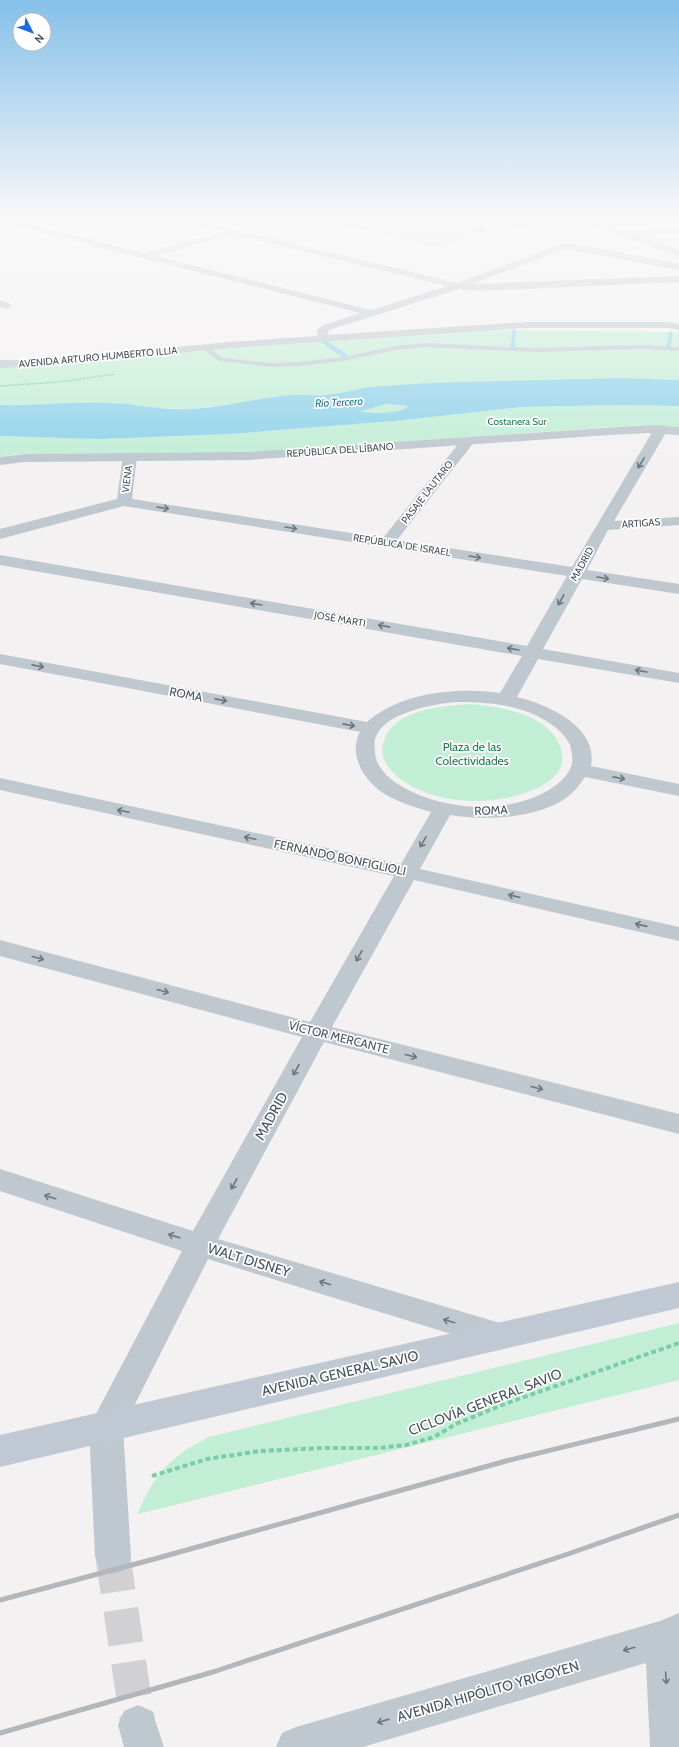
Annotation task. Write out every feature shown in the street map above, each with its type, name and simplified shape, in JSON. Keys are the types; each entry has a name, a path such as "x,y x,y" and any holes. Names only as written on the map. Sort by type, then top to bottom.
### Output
{"main road":[{"name":"AVENIDA GENERAL SAVIO","path":"0,1451 679,1295"}],"street":[{"path":"326,302 371,313"},
{"path":"323,339 322,333 325,328 408,302"},
{"name":"AVENIDA ARTURO HUMBERTO ILLIA","path":"0,364 43,364 204,347 506,327 534,330 672,331 679,328"},
{"name":"MADRID","path":"506,700 603,526 661,430"},
{"name":"REPÚBLICA DEL LÍBANO","path":"0,461 24,458 248,456 608,431 679,431"},
{"name":"PASAJE LAUTARO","path":"387,543 468,441"},
{"name":"VIENA","path":"124,502 130,456"},
{"path":"0,534 124,502"},
{"name":"REPÚBLICA DE ISRAEL","path":"124,502 679,589"},
{"name":"ARTIGAS","path":"603,526 679,521"},
{"name":"JOSÉ MARTI","path":"0,560 679,678"},
{"name":"ROMA","path":"0,659 372,729"},
{"name":"ROMA","path":"482,696 506,700 545,712 560,722 572,733 580,745 583,757 580,770 571,784 553,797 530,806 503,811 480,812 443,809 410,799 393,791 377,777 367,763 364,748 369,734 378,722 393,712 412,704 434,698 482,696"},
{"path":"580,770 679,790"},
{"name":"FERNANDO BONFIGLIOLI","path":"0,784 406,872 679,934"},
{"name":"MADRID","path":"106,1427 200,1245 406,872 443,809"},
{"name":"VÍCTOR MERCANTE","path":"0,948 317,1032 679,1124"},
{"name":"WALT DISNEY","path":"0,1180 200,1245 500,1336"},
{"path":"106,1427 114,1557"},
{"path":"670,1747 671,1636"},
{"name":"AVENIDA HIPÓLITO YRIGOYEN","path":"296,1747 671,1636"}],"lane":[{"path":"204,347 221,360 271,365 317,363 395,348 426,346 534,350 636,347 679,349"}],"path":[{"name":"CICLOVÍA GENERAL SAVIO","path":"152,1476 207,1458 260,1451 322,1448 378,1448 406,1445 434,1437 456,1424 507,1402 679,1343"}],"green space":[{"path":"485,330 679,332 679,380 619,378 520,382 489,381 380,386 327,395 279,396 236,404 191,409 157,408 91,402 28,406 0,405 0,366 40,366 207,349"},
{"path":"387,404 409,406 401,410 386,413 360,411"},
{"name":"Costanera Sur","path":"623,405 679,406 679,427 639,425 245,453 16,454 0,457 0,436 99,439 230,434 395,421 522,407"},
{"name":"Plaza de las Colectividades","path":"468,704 517,712 540,723 550,730 557,740 562,756 560,769 551,780 538,788 522,794 489,800 465,801 429,794 407,784 390,769 385,762 382,750 385,738 399,721 420,711 445,706"},
{"path":"679,1323 679,1380 138,1514 150,1488 165,1468 184,1451 209,1437"}],"water":[{"name":"Río Tercero","path":"619,378 679,380 679,406 623,405 522,407 395,421 230,434 99,439 0,436 0,405 98,403 170,409 190,409 224,406 280,396 326,395 382,386","holes":["387,404 409,406 394,412 386,413 361,411"]}],"waterway":[{"path":"513,345 514,331"},
{"path":"669,345 671,333"},
{"path":"323,341 328,345"},
{"path":"327,344 344,355"}],"tunnel":[{"path":"113,1557 138,1725"}],"railway":[{"path":"0,1600 158,1558 506,1461 679,1419"},
{"path":"0,1733 213,1672 568,1554 679,1515"}]}
